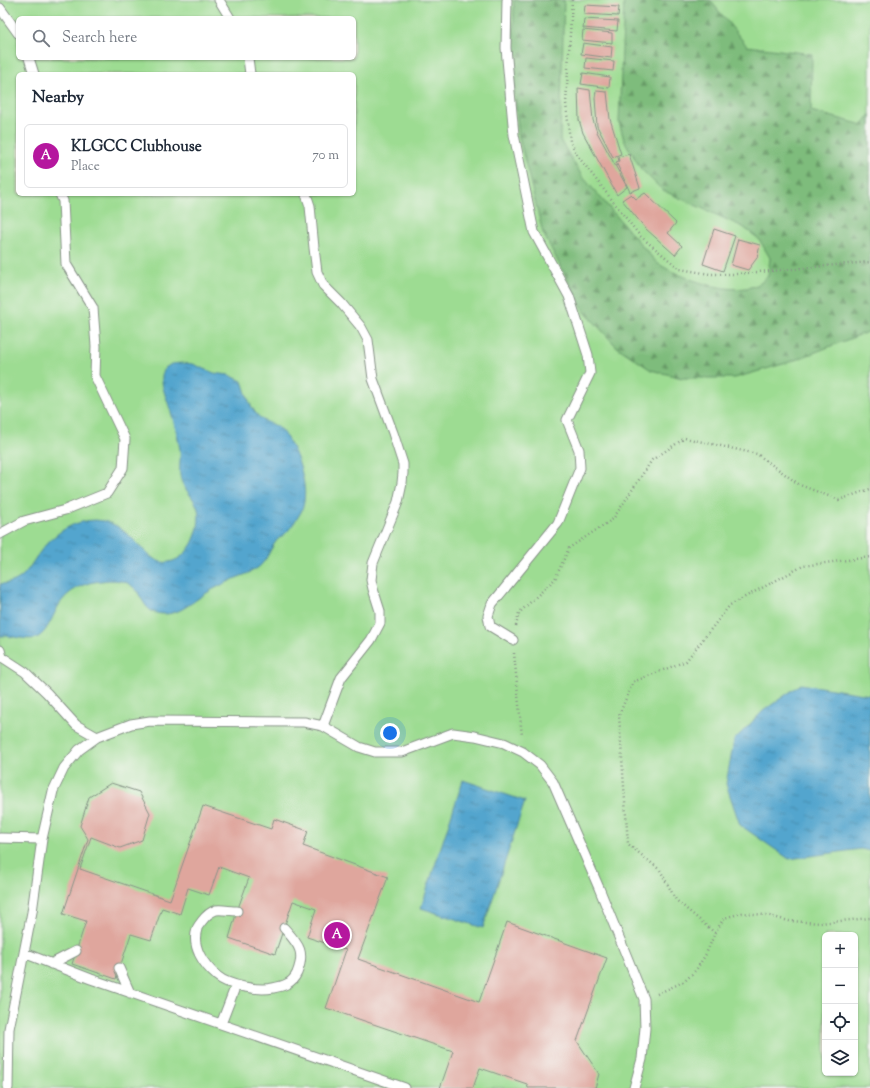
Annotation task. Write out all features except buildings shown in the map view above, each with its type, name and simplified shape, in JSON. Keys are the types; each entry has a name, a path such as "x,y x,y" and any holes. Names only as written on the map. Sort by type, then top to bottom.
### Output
{"lane":[{"path":"219,0 229,16"},
{"path":"507,0 506,48 514,135 534,232 568,296 588,354 590,373 568,420 579,450 580,468 558,523 492,604 488,616 490,626 513,640"},
{"path":"0,8 16,30"},
{"path":"30,60 33,72"},
{"path":"248,60 250,72"},
{"path":"0,534 24,521 65,510 107,494 123,468 125,439 95,376 96,346 93,308 66,264 63,200 61,196"},
{"path":"307,196 310,206 317,272 323,285 341,303 361,327 368,340 373,379 403,464 402,484 398,502 373,563 373,589 380,611 380,623 371,640 341,678 323,726"},
{"path":"0,650 2,657 25,672 76,724 97,737"},
{"path":"8,1088 9,1029 24,953 42,840 53,791 64,768 79,750 97,737 131,724 150,720 304,722 323,726 359,747 375,752 402,752 453,733 504,743 523,752 540,765 553,782 599,888 644,999 645,1028 642,1059 634,1088"},
{"path":"0,838 42,840"},
{"path":"237,911 216,910 210,913 204,918 197,929 196,945 200,957 218,977 236,985 253,990 268,989 286,986 296,976 301,962 300,949 284,928"},
{"path":"51,964 76,951"},
{"path":"24,953 130,993 405,1088"},
{"path":"120,968 130,993"},
{"path":"221,1024 236,985"}],"path":[{"path":"572,0 566,103 570,141 577,155 640,236 680,269 710,274 736,274 870,262"},
{"path":"523,752 513,640 520,613 555,579 569,548 613,519 652,460 685,438 757,454 800,485 839,500 870,489"},
{"path":"715,933 676,900 660,870 628,844 619,715 633,682 686,661 730,605 803,566 870,557"},
{"path":"644,999 663,993 684,981 696,970 706,954 715,933 724,918 742,913 766,914 789,921 820,923 870,918"}],"green space":[{"path":"0,0 870,0 870,1088 0,1088"},
{"path":"514,0 564,0 560,140 582,176 657,263 679,275 721,287 735,289 748,288 759,284 768,276 770,258 759,239 743,227 662,190 641,169 624,140 619,122 624,0 710,0 747,46 812,54 811,111 863,125 870,114 870,331 790,362 735,378 682,378 651,370 617,347 584,311 543,233 519,137 513,75"}],"water":[{"path":"171,364 193,364 214,373 229,375 242,381 255,412 263,420 279,428 285,436 296,456 305,492 304,503 296,520 287,532 277,540 261,565 252,571 212,590 176,612 165,614 152,611 148,608 136,590 128,583 114,580 99,581 80,586 72,591 58,606 44,632 40,636 28,639 0,636 0,584 15,581 20,578 47,543 57,534 73,525 95,520 110,523 122,529 150,556 159,561 169,562 177,559 189,548 198,525 198,509 181,480 180,454 177,434 163,389 162,380 162,374 165,368"},
{"path":"801,684 870,695 870,851 861,849 789,859 740,825 726,784 734,740 763,711"},
{"path":"463,780 525,801 483,928 421,908"}],"place":[{"name":"KLGCC Clubhouse","path":"337,935"}]}
